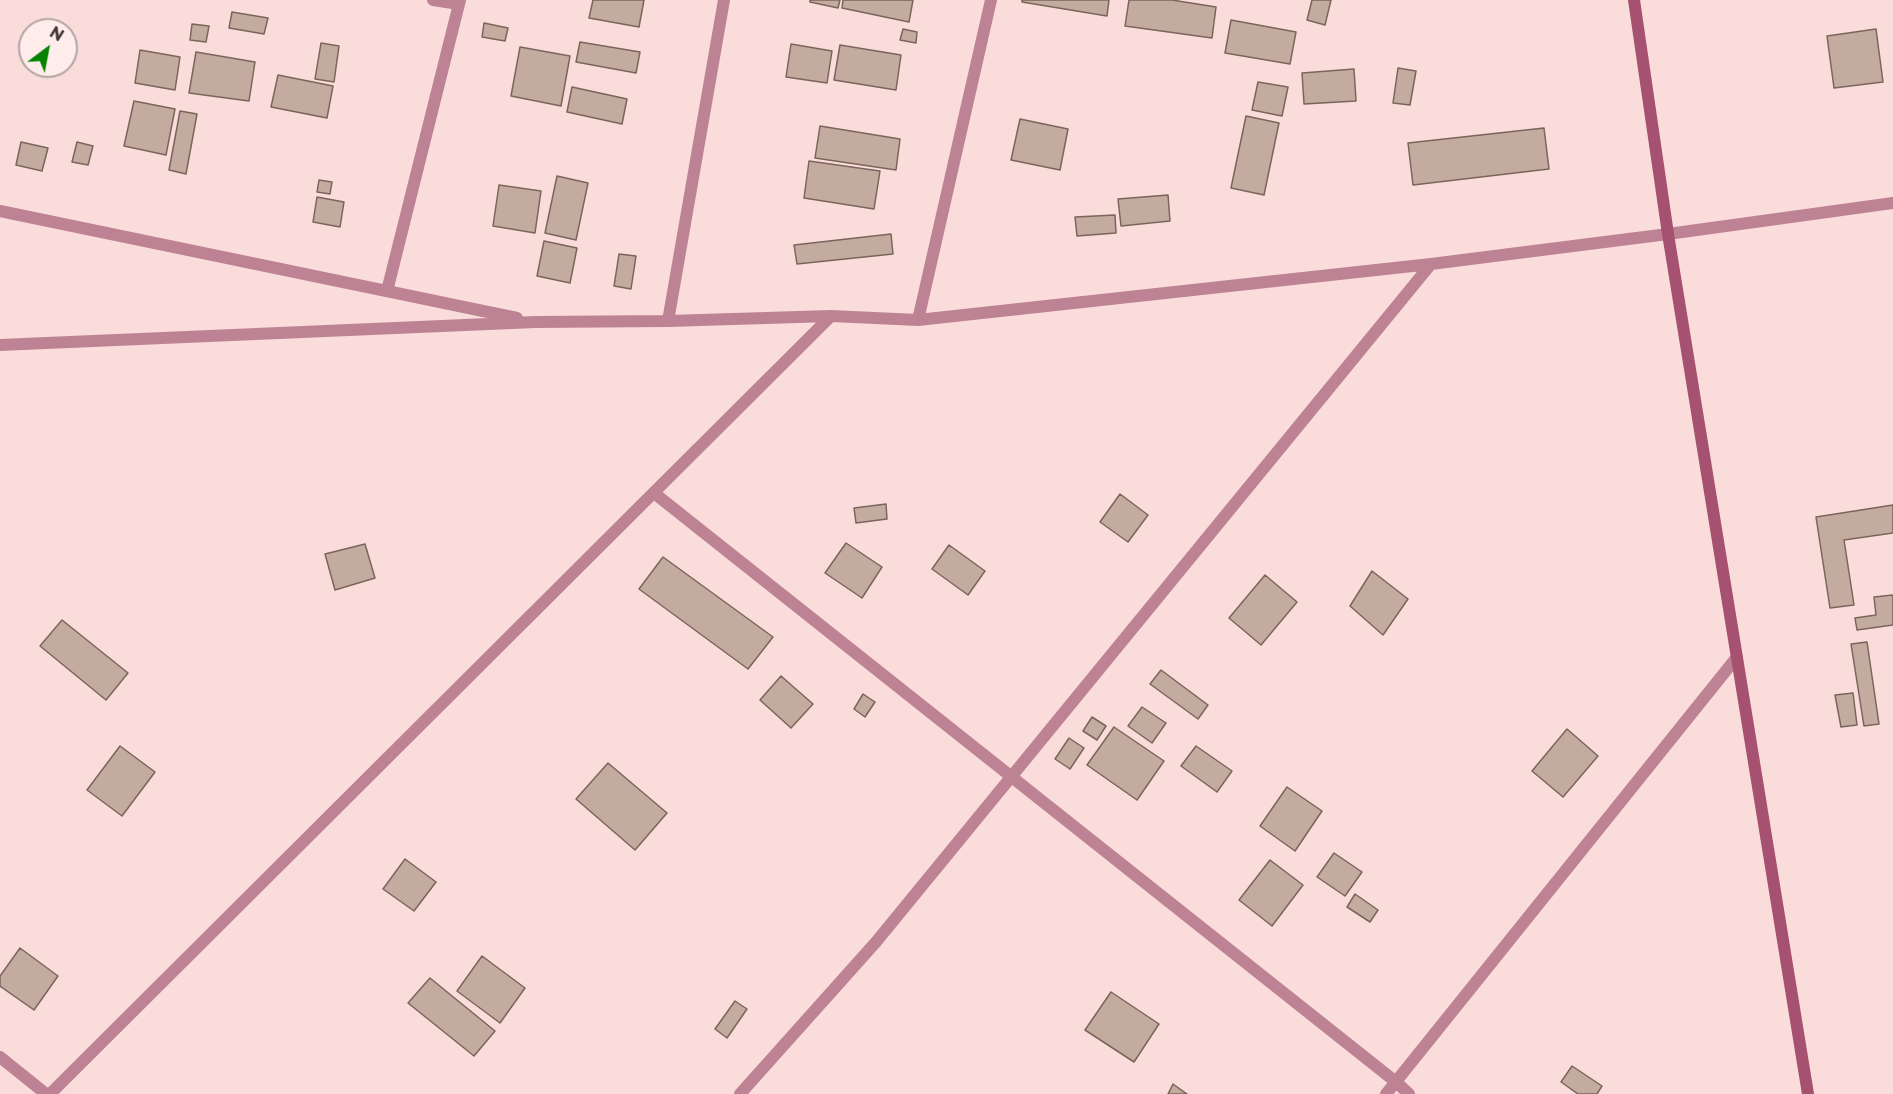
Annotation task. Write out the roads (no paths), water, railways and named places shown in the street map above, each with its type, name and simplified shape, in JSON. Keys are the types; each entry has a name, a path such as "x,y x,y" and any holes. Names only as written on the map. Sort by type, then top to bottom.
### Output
{"street":[{"path":"387,291 459,2 433,0"},
{"path":"668,321 724,0"},
{"path":"918,320 991,0"},
{"path":"1634,0 1668,234 1808,1094"},
{"path":"0,345 536,322 831,316 918,320 1431,264 1893,202"},
{"path":"0,211 536,322"},
{"path":"740,1094 876,942 1431,264"},
{"path":"0,1057 48,1094 831,316"},
{"path":"654,493 1409,1094"},
{"path":"1386,1094 1737,657"}]}
